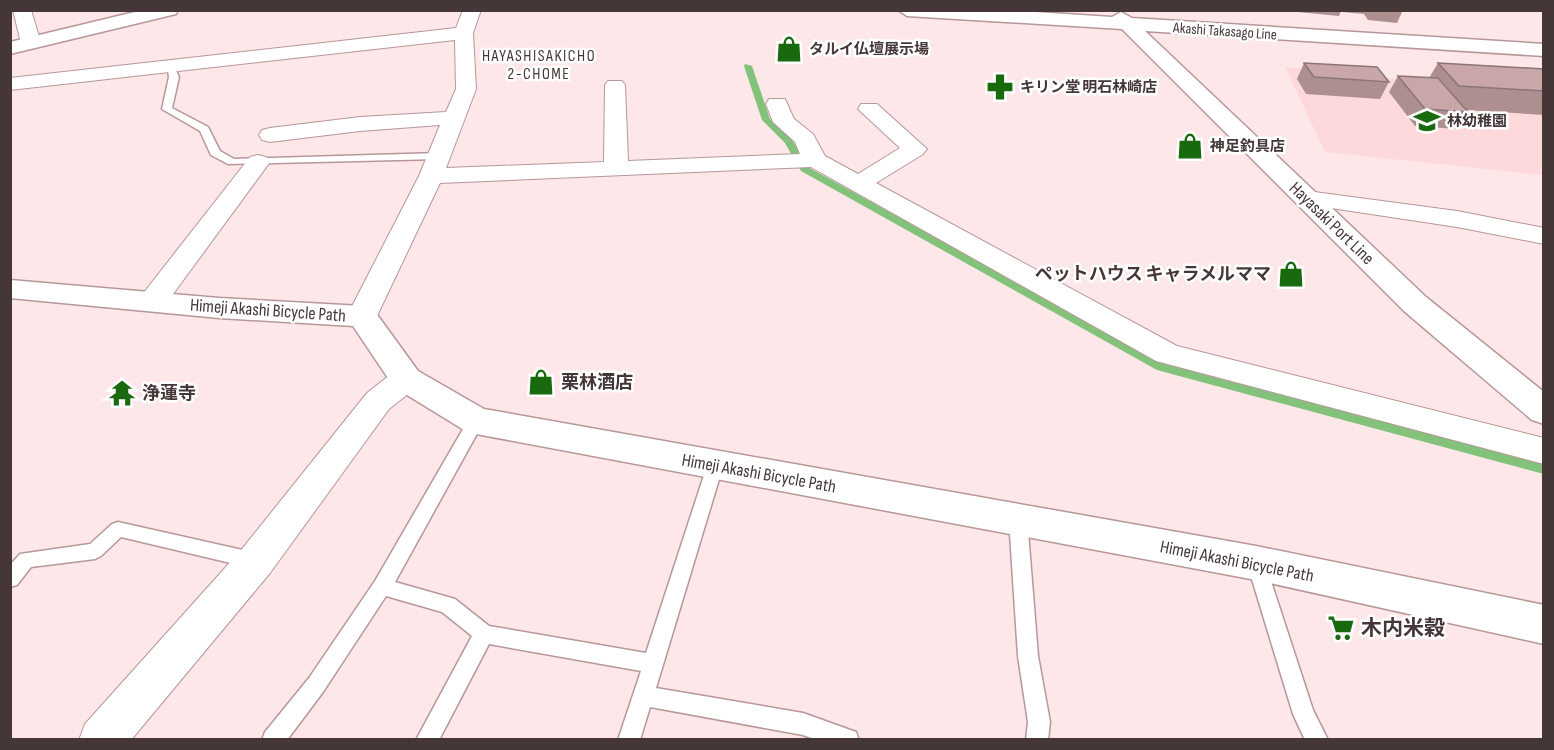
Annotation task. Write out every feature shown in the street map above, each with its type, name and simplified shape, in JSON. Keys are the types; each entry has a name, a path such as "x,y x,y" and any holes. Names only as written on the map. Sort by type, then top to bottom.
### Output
{"main road":[{"path":"10,48 170,10"},
{"name":"Akashi Takasago Line","path":"907,10 1121,18 1544,50"},
{"name":"Hayasaki Port Line","path":"1121,18 1415,304 1544,411"},
{"name":"Himeji Akashi Bicycle Path","path":"10,289 152,302 362,316 406,379 476,420 715,466 1256,563 1544,625"}],"street":[{"path":"22,10 31,43"},
{"path":"362,316 435,166 466,89 464,33 472,10"},
{"path":"10,84 464,33"},
{"path":"615,85 615,168"},
{"path":"777,104 784,122 805,140 815,160"},
{"path":"858,184 915,149 869,109"},
{"path":"270,135 360,124 454,118"},
{"path":"435,166 615,168 815,160 1167,354 1544,452"},
{"path":"152,302 258,162"},
{"path":"1307,198 1457,219 1544,236"},
{"path":"101,740 256,561 378,401 406,379"}],"lane":[{"path":"170,66 174,76 167,109 204,129 215,153 232,162 435,166"},
{"path":"273,740 316,685 382,587 476,420"},
{"path":"629,740 715,466"},
{"path":"1018,519 1028,657 1040,722 1038,740"},
{"path":"10,579 26,560 95,551 118,529 256,561"},
{"path":"1256,563 1304,714 1317,740"},
{"path":"382,587 448,605 484,634 652,663"},
{"path":"427,740 484,634"},
{"path":"642,696 803,724 849,740"}],"shaded area":[{"name":"林幼稚園","path":"1285,67 1432,83 1543,90 1543,175 1325,152"}],"building":[{"path":"1304,63 1377,67 1389,82 1314,77"},
{"path":"1438,63 1544,69 1544,91 1459,86"},
{"path":"1398,76 1438,78 1468,112 1425,109"}],"waterway":[{"path":"748,66 766,120 789,142 804,169 1161,367 1544,469"}],"place":[{"name":"タルイ仏壇展示場","path":"789,49"},
{"name":"キリン堂 明石林崎店","path":"1000,87"},
{"name":"林幼稚園","path":"1427,121"},
{"name":"神足釣具店","path":"1190,146"},
{"name":"ペットハウス キャラメルママ","path":"1291,274"},
{"name":"栗林酒店","path":"541,382"},
{"name":"浄蓮寺","path":"122,393"},
{"name":"木内米穀","path":"1341,628"}],"district":[{"name":"HAYASHISAKICHO 2-CHOME","path":"539,64"}]}
